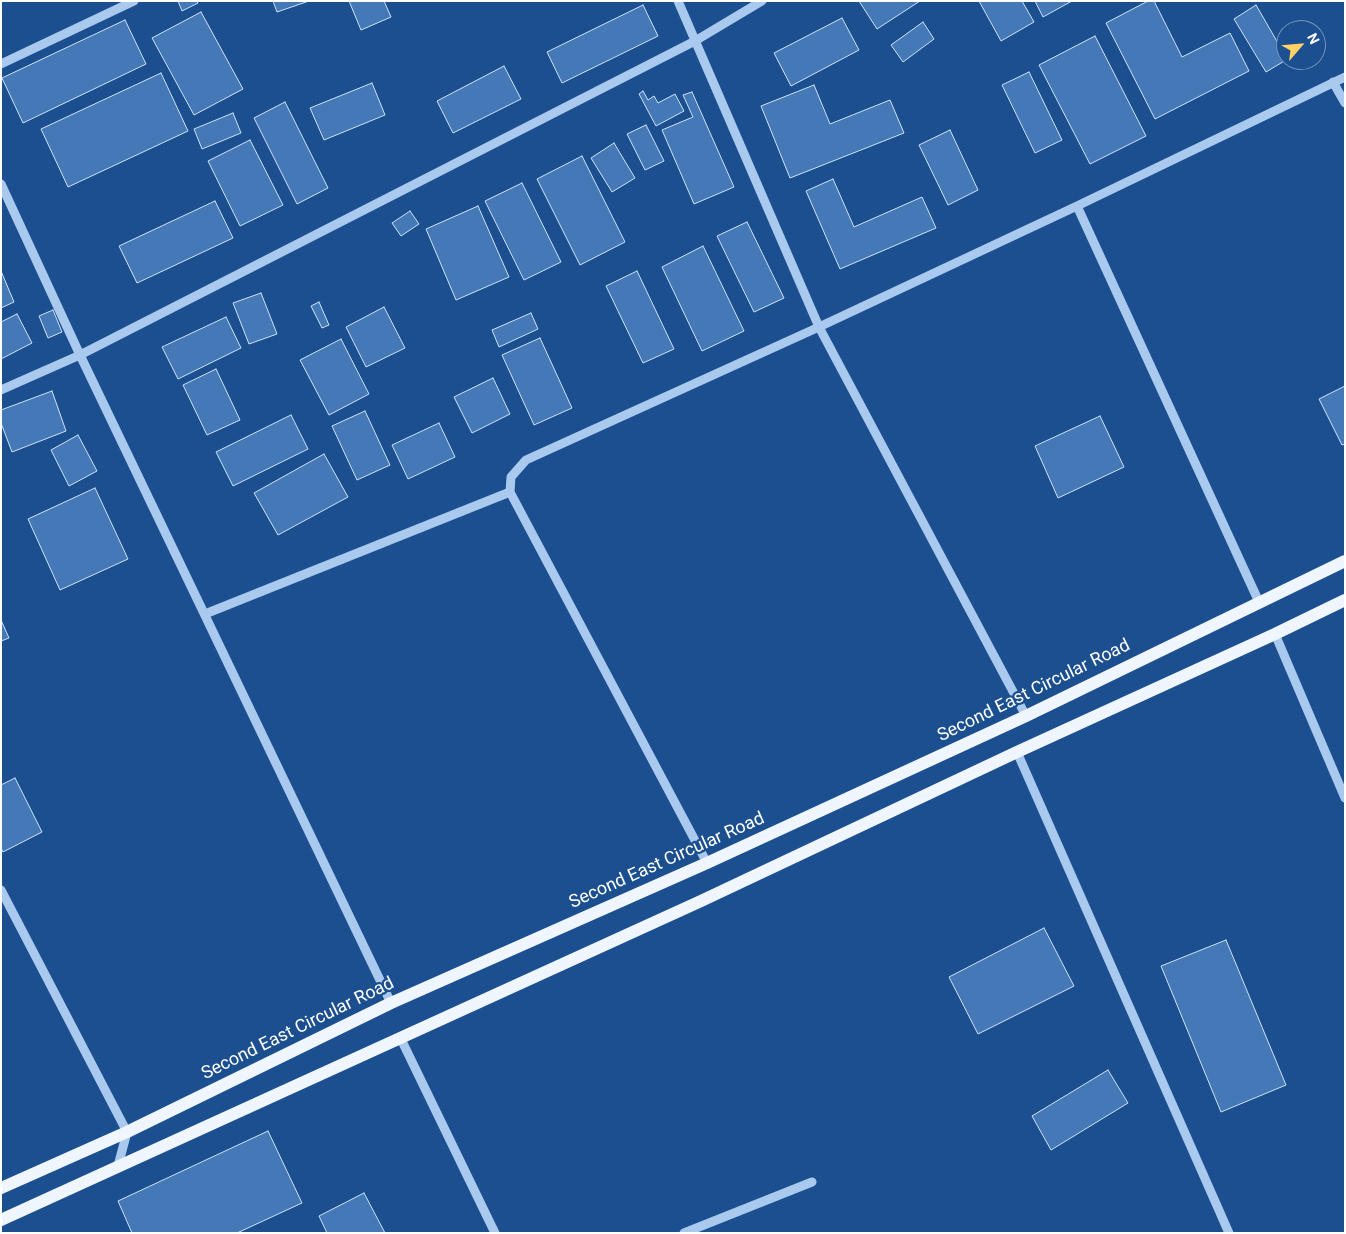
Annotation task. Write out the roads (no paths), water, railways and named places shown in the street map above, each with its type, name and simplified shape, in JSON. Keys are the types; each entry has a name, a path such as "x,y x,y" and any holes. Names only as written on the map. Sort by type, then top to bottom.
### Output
{"main road":[{"name":"Second East Circular Road","path":"1,1188 127,1132 391,1003 708,863 1026,716 1345,561"},
{"path":"1,1220 701,901 1345,600"}],"street":[{"path":"1,64 134,1"},
{"path":"678,1 819,327 1026,716"},
{"path":"1,390 80,354 695,41 762,1"},
{"path":"708,863 510,492 511,477 526,460 819,327 1345,77"},
{"path":"1333,82 1345,103"},
{"path":"1,184 80,354 391,1003"},
{"path":"1077,206 1259,602"},
{"path":"205,614 510,492"},
{"path":"1275,634 1345,798"},
{"path":"1017,752 1229,1233"},
{"path":"1,890 127,1132 118,1166"},
{"path":"400,1037 495,1233"},
{"path":"684,1233 812,1182"}]}
